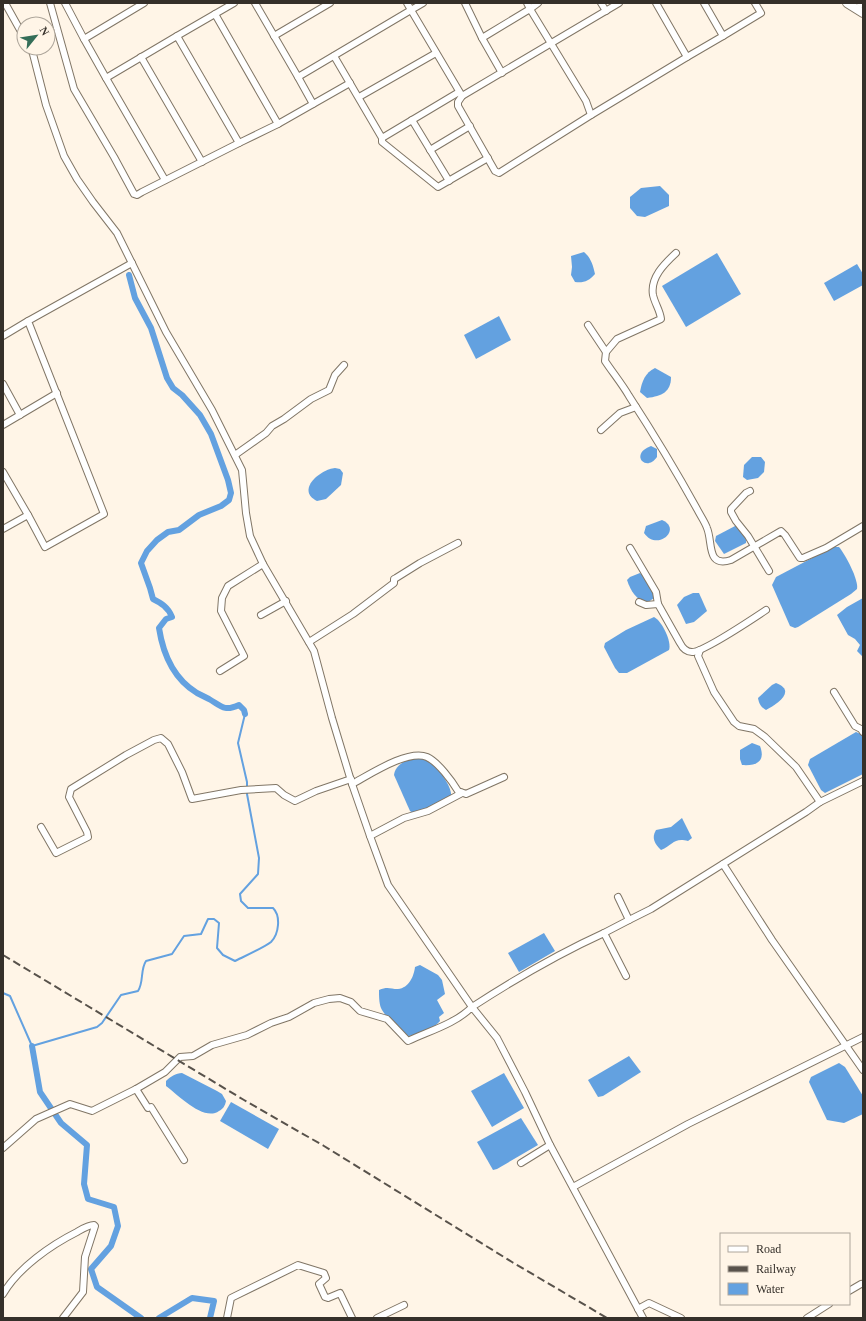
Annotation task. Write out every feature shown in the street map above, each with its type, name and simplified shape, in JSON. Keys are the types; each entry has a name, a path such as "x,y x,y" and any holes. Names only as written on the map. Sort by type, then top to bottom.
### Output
{"main road":[{"path":"847,3 863,12"}],"street":[{"path":"5,3 16,23"},
{"path":"50,3 74,89 114,157 132,192 137,195 278,124 350,83"},
{"path":"65,3 165,180"},
{"path":"84,39 144,3"},
{"path":"106,78 234,3"},
{"path":"255,3 313,104"},
{"path":"274,36 330,3"},
{"path":"407,3 461,94"},
{"path":"298,77 423,3"},
{"path":"465,3 482,38 502,72"},
{"path":"482,38 528,6 538,3"},
{"path":"601,3 606,11"},
{"path":"382,138 412,120 502,72 619,3"},
{"path":"656,3 687,57"},
{"path":"704,3 723,36"},
{"path":"461,94 458,106 495,171 499,173 590,115 761,13 755,3"},
{"path":"528,6 586,101 590,115"},
{"path":"215,14 278,124"},
{"path":"177,36 239,143"},
{"path":"359,97 436,53"},
{"path":"34,56 46,105 64,156 77,179 117,233 166,332 212,410 242,470 246,513 250,536 263,564 314,651 351,781 388,885 472,1007 497,1038 550,1145 643,1318"},
{"path":"334,56 382,138 382,142 436,186 441,186 488,158"},
{"path":"141,57 202,162"},
{"path":"412,120 449,181"},
{"path":"430,150 470,126"},
{"path":"676,253 659,270 653,286 653,296 661,314 661,319 617,339 606,352 605,361 636,407 687,491 708,529 711,550 714,558 724,562 731,560 781,531 800,558 803,558 826,548 863,526"},
{"path":"3,336 132,263"},
{"path":"3,472 45,547 104,514 28,321"},
{"path":"588,325 606,352"},
{"path":"235,455 310,399 330,390 335,375 344,365"},
{"path":"3,384 20,415"},
{"path":"3,425 57,393"},
{"path":"601,430 620,413 636,407"},
{"path":"750,491 746,493 730,510 769,571"},
{"path":"3,529 28,515"},
{"path":"309,642 353,614 394,583 394,579 458,543"},
{"path":"630,548 656,592 658,604 682,648 692,652 700,650 766,610"},
{"path":"220,671 244,656 221,611 222,598 228,586 263,564"},
{"path":"261,615 286,601"},
{"path":"639,602 646,605 658,604"},
{"path":"700,650 698,656 712,687 734,722 739,726 754,729 764,736 796,767 820,802"},
{"path":"834,692 855,726 863,732"},
{"path":"856,727 863,722"},
{"path":"41,827 56,853 88,837 88,832 69,797 71,789 126,755 154,740 161,738 168,744 182,772 192,799 241,790 276,788 295,801 316,791 351,781 416,755 426,757 433,761 452,782 458,792 466,794 504,777"},
{"path":"3,1148 36,1119 70,1104 92,1112 165,1072 180,1057 193,1056 212,1045 247,1036 271,1023 289,1017 314,1004 329,999 340,998 351,1002 360,1011 387,1019 408,1041 468,1012 472,1007 508,983 567,950 651,909 820,802 863,781"},
{"path":"370,836 404,818 428,811 462,793"},
{"path":"723,864 772,940 863,1070"},
{"path":"618,897 629,920"},
{"path":"604,933 626,976"},
{"path":"573,1187 688,1124 863,1037"},
{"path":"136,1089 148,1108 151,1107 184,1160"},
{"path":"520,1162 550,1145"},
{"path":"3,1294 11,1282 32,1262 72,1235 94,1225 95,1226 85,1261 83,1292 63,1318"},
{"path":"227,1318 231,1298 298,1265 325,1276 319,1284 326,1297 328,1298 340,1293 352,1318"},
{"path":"850,1290 861,1284"},
{"path":"638,1309 649,1303 681,1318"},
{"path":"378,1318 404,1305"},
{"path":"807,1318 827,1305"}],"water":[{"path":"660,186 669,195 669,206 645,217 637,216 630,208 630,197 641,188"},
{"path":"584,252 591,262 595,274 586,281 575,282 571,275 571,256"},
{"path":"717,253 741,294 686,327 662,286"},
{"path":"857,264 863,274 863,285 834,301 824,283"},
{"path":"499,316 511,340 476,359 464,335"},
{"path":"655,368 671,377 671,382 665,392 657,396 647,398 640,392 642,384 646,375"},
{"path":"651,446 657,449 657,457 653,461 644,463 640,457 641,453 644,449"},
{"path":"752,457 761,457 765,462 764,472 758,478 747,480 743,477 744,465"},
{"path":"329,469 340,469 343,473 341,485 326,499 317,501 311,496 309,486 317,476"},
{"path":"662,520 668,524 670,528 666,537 661,540 655,540 649,538 644,533 646,526"},
{"path":"737,525 744,533 746,543 724,554 715,541 716,536"},
{"path":"833,547 839,547 845,555 854,574 857,589 798,627 795,628 790,626 772,585 776,577"},
{"path":"640,573 648,581 654,598 647,603 634,594 627,580 630,577"},
{"path":"693,593 699,593 707,611 694,622 686,624 677,605 684,597"},
{"path":"863,598 862,656 857,651 860,645 855,639 848,635 837,615 847,607"},
{"path":"654,617 666,632 670,646 669,650 627,673 619,673 604,647 605,643 626,630"},
{"path":"776,683 782,686 785,693 780,701 766,710 760,705 758,698"},
{"path":"856,732 863,735 863,774 825,793 821,790 808,765 810,759"},
{"path":"752,743 760,746 762,751 761,759 752,765 742,765 740,750"},
{"path":"416,757 428,761 440,772 450,788 451,797 425,810 413,813 410,811 394,775 399,765"},
{"path":"682,818 692,838 688,841 676,841 661,850 654,841 656,830 671,827"},
{"path":"544,933 555,951 519,972 508,953"},
{"path":"420,965 438,975 442,980 445,994 437,1000 444,1013 439,1017 440,1021 434,1026 415,1035 409,1036 402,1033 389,1020 381,1008 379,990 387,988 402,988 408,984 412,978 415,967"},
{"path":"629,1056 641,1072 603,1096 598,1097 588,1080"},
{"path":"839,1063 845,1067 863,1096 863,1114 844,1123 827,1120 809,1082 811,1077"},
{"path":"182,1073 222,1094 226,1101 223,1108 213,1113 206,1113 191,1106 166,1086 166,1081 169,1078 175,1074"},
{"path":"504,1073 524,1108 492,1127 471,1091"},
{"path":"231,1102 279,1129 268,1149 220,1121"},
{"path":"521,1118 538,1145 493,1170 477,1142"}],"waterway":[{"path":"129,275 135,298 151,328 167,378 173,388 182,395 200,415 211,434 228,480 231,493 229,500 221,506 199,515 179,530 168,532 157,540 147,551 141,563 153,599 166,608 172,617 166,619 159,628 163,647 176,673 189,687 220,706 230,708 239,705 244,710 245,714"},
{"path":"3,993 10,996 32,1046 97,1027 102,1023 121,995 138,991 146,961 172,954 184,936 201,934 208,919 214,919 219,923 217,948 223,955 235,961 259,949 274,939 278,925 276,911 273,908 248,908 241,901 240,894 258,874 259,858 247,794 247,782 238,743 245,714"},
{"path":"32,1046 40,1092 61,1123 87,1145 84,1184 88,1199 114,1207 118,1226 111,1246 91,1269 97,1287 141,1318"},
{"path":"159,1318 192,1298 214,1301 210,1318"}],"railway":[{"path":"3,955 244,1100 324,1146 512,1262 607,1318"}]}
